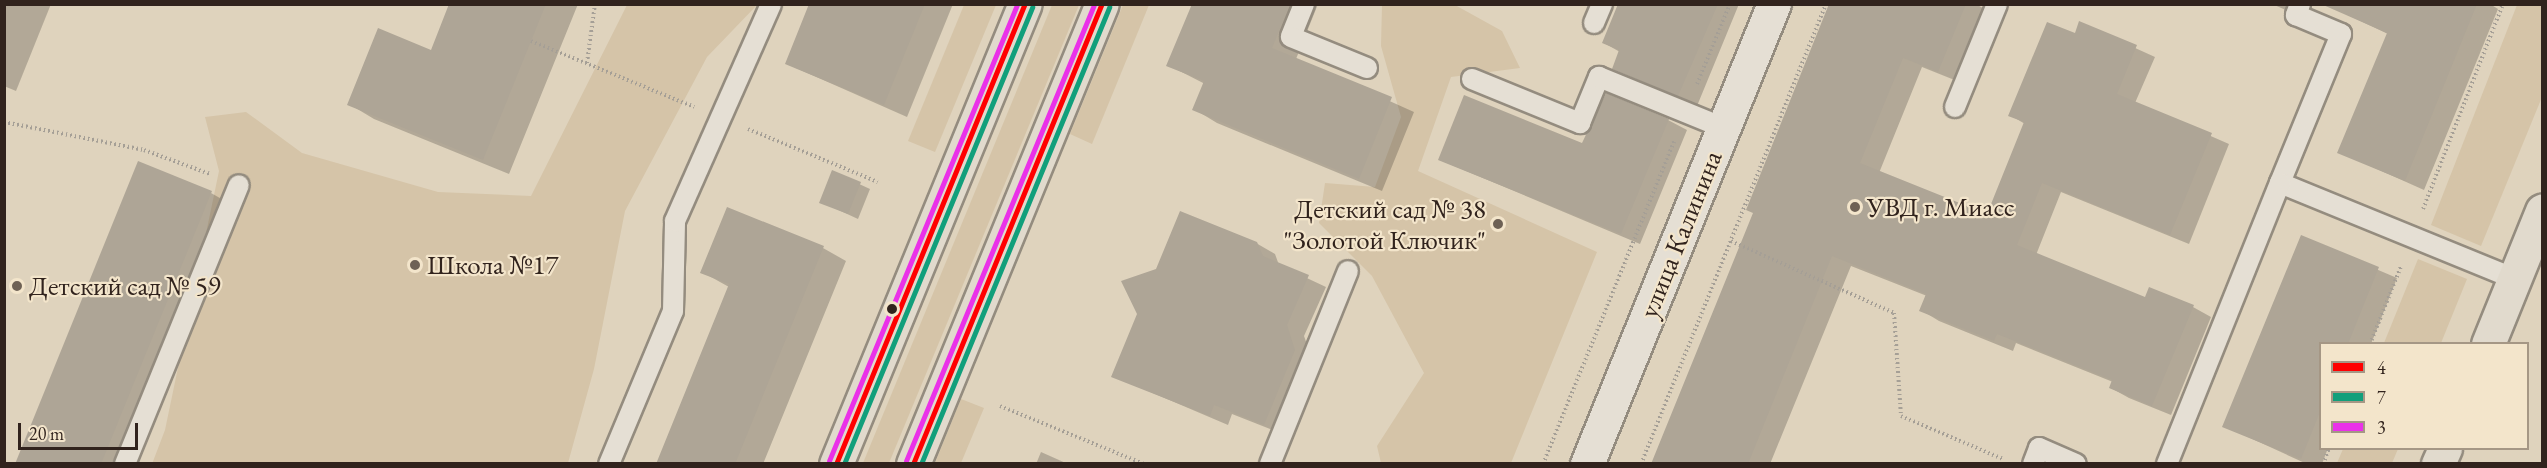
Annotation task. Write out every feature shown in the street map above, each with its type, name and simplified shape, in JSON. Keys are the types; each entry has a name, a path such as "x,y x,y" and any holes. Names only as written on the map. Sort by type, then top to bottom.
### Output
{"main road":[{"path":"836,464 1025,4"},
{"path":"913,464 1102,4"},
{"path":"2489,342 2542,211"},
{"path":"2438,464 2444,450"}],"street":[{"name":"улица Калинина","path":"1587,464 1774,4"}],"lane":[{"path":"609,464 673,312 675,221 771,4"},
{"path":"1304,4 1291,37 1367,68"},
{"path":"1594,23 1602,4"},
{"path":"1955,107 1997,4"},
{"path":"2167,464 2341,34 2296,15 2300,4"},
{"path":"1472,79 1580,123 1599,77 1724,128"},
{"path":"2280,183 2515,279"},
{"path":"125,464 239,185"},
{"path":"1270,464 1348,271"},
{"path":"2033,464 2039,448 2076,464"}],"path":[{"path":"587,64 595,4"},
{"path":"1543,464 1730,4"},
{"path":"1641,464 1826,4"},
{"path":"2371,342 2503,4"},
{"path":"4,123 144,150 239,185"},
{"path":"1731,241 1894,313 1901,416 2006,461 2005,464"},
{"path":"1000,406 1144,464"}],"shaded area":[{"path":"627,5 757,5 707,57 625,211 594,369 568,463 152,464 165,430 219,171 205,117 246,112 302,153 438,192 531,196"},
{"path":"964,5 996,5 935,152 908,141"},
{"path":"1052,5 1079,5 889,463 863,463"},
{"path":"1123,5 1149,5 1092,144 1070,134"},
{"path":"1382,5 1455,5 1502,31 1520,68 1451,77 1418,171 1597,252 1511,463 1381,463 1377,446 1424,373 1372,276 1319,223 1325,183 1375,187 1401,117 1381,46"},
{"path":"2517,5 2542,5 2542,97 2481,246 2431,225"},
{"path":"2418,259 2467,279 2441,342 2384,342"},
{"path":"961,399 984,408 961,463 935,463"},
{"path":"2342,450 2398,450 2392,463 2337,463"}],"building":[{"path":"449,4 546,4 483,160 347,105 378,28 431,50"},
{"path":"809,4 925,4 884,105 785,64"},
{"path":"1192,4 1290,4 1272,48 1392,97 1359,179 1192,110 1204,81 1166,66"},
{"path":"1618,4 1718,4 1678,96 1612,69 1619,50 1602,43"},
{"name":"УВД г. Миасс","path":"1829,4 1966,4 1938,72 1903,58 1860,163 1987,214 2024,122 2008,116 2047,22 2075,33 2079,21 2137,45 2117,94 2212,133 2170,235 2042,183 2017,245 2145,297 2149,287 2194,305 2152,406 2109,388 2112,380 1997,334 1994,341 1919,311 1926,294 1832,256 1748,464 1651,464 1753,213 1746,210"},
{"path":"2321,4 2477,4 2405,181 2337,153 2387,33"},
{"path":"1606,93 1669,119 1621,234 1438,160 1464,95 1582,143"},
{"path":"138,161 212,191 101,464 15,464"},
{"path":"832,170 861,182 848,214 819,203"},
{"path":"727,207 824,246 735,464 656,464 729,284 700,273"},
{"path":"1180,211 1257,242 1263,256 1309,275 1287,325 1295,350 1264,425 1214,405 1210,416 1111,377 1137,314 1121,281 1156,269"},
{"path":"2301,235 2379,267 2349,342 2319,342 2319,414 2301,459 2222,427"}],"transit line":[{"name":"3","path":"829,461 1017,4"},
{"name":"4","path":"836,464 1025,4"},
{"name":"3","path":"906,461 1094,4"},
{"name":"4","path":"913,464 1102,4"},
{"name":"7","path":"844,464 1032,7"},
{"name":"7","path":"921,464 1109,7"}],"place":[{"name":"УВД г. Миасс","path":"1855,207"},
{"name":"Детский сад № 38 \"Золотой Ключик\"","path":"1498,224"},
{"name":"Школа №17","path":"415,265"},
{"name":"Детский сад № 59","path":"17,286"}]}
